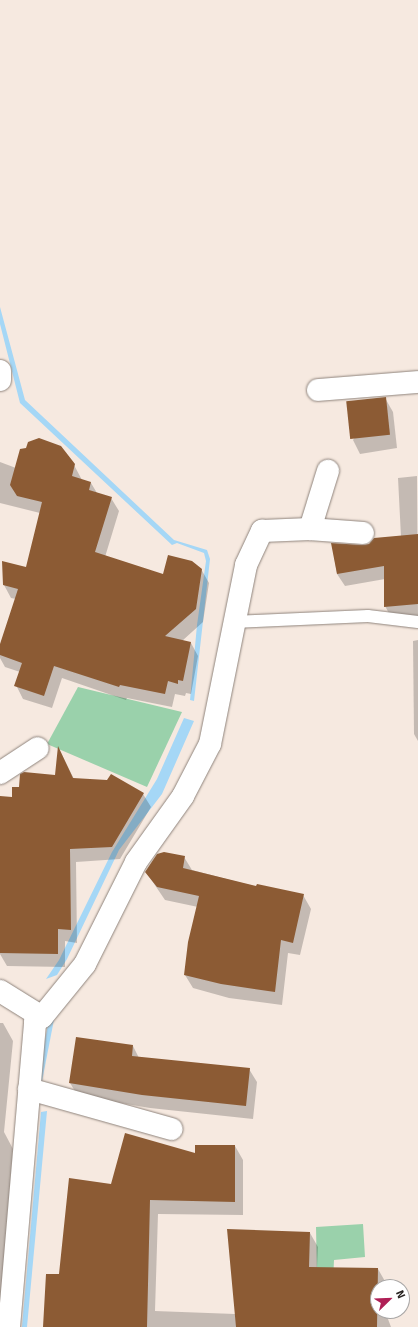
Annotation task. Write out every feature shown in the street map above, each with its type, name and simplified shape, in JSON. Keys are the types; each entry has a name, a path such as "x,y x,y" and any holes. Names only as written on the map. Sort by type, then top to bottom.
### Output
{"street":[{"path":"0,372 0,380"},
{"path":"318,390 418,382"},
{"path":"310,529 328,471"},
{"path":"9,1327 35,1022 42,1017 85,964 136,862 183,796 210,744 225,676 233,622 246,565 262,531 310,529 363,532"},
{"path":"0,773 38,748"},
{"path":"0,991 42,1017"},
{"path":"29,1090 171,1130"}],"lane":[{"path":"233,622 368,616 418,622"}],"green space":[{"path":"78,687 182,712 147,787 47,744"},
{"path":"363,1224 365,1257 334,1260 331,1327 318,1327 316,1227"}],"water":[{"path":"0,307 25,400 174,540 207,550 210,559 194,701 190,700 197,625 206,561 204,553 177,543 172,545 20,403 0,324"},
{"path":"184,718 194,721 162,794 119,850 67,959 57,975 46,979 59,960 112,852 157,779"},
{"path":"50,1014 55,1015 42,1081 37,1080"},
{"path":"47,1111 27,1327 22,1327 41,1112"}],"building":[{"path":"386,397 390,435 350,439 346,401"},
{"path":"39,438 61,446 75,464 72,476 91,482 89,490 112,497 95,552 163,574 168,555 192,561 202,569 196,609 165,636 191,642 183,681 178,680 178,684 168,681 165,694 120,685 119,687 54,666 44,696 14,686 22,663 0,655 0,644 18,589 3,585 2,561 26,567 42,502 17,496 10,485 20,449 26,448 28,442"},
{"path":"418,534 418,604 384,607 384,566 337,574 331,543 362,545 369,544 374,538"},
{"path":"58,746 73,778 107,780 111,774 144,793 112,847 70,849 71,930 58,929 58,954 0,953 0,796 12,797 12,787 19,787 20,774 24,772 55,775"},
{"path":"164,852 185,856 183,868 256,886 257,884 304,894 293,943 281,940 275,992 221,984 184,975 188,942 199,896 157,887 145,872 157,854"},
{"path":"76,1037 133,1045 132,1056 250,1068 246,1106 142,1095 69,1083"},
{"path":"125,1133 195,1153 195,1145 235,1145 235,1202 150,1200 147,1327 43,1327 46,1274 59,1274 69,1178 111,1184"},
{"path":"227,1229 310,1232 309,1267 378,1268 378,1279 370,1279 370,1319 377,1319 377,1327 236,1327"}]}
